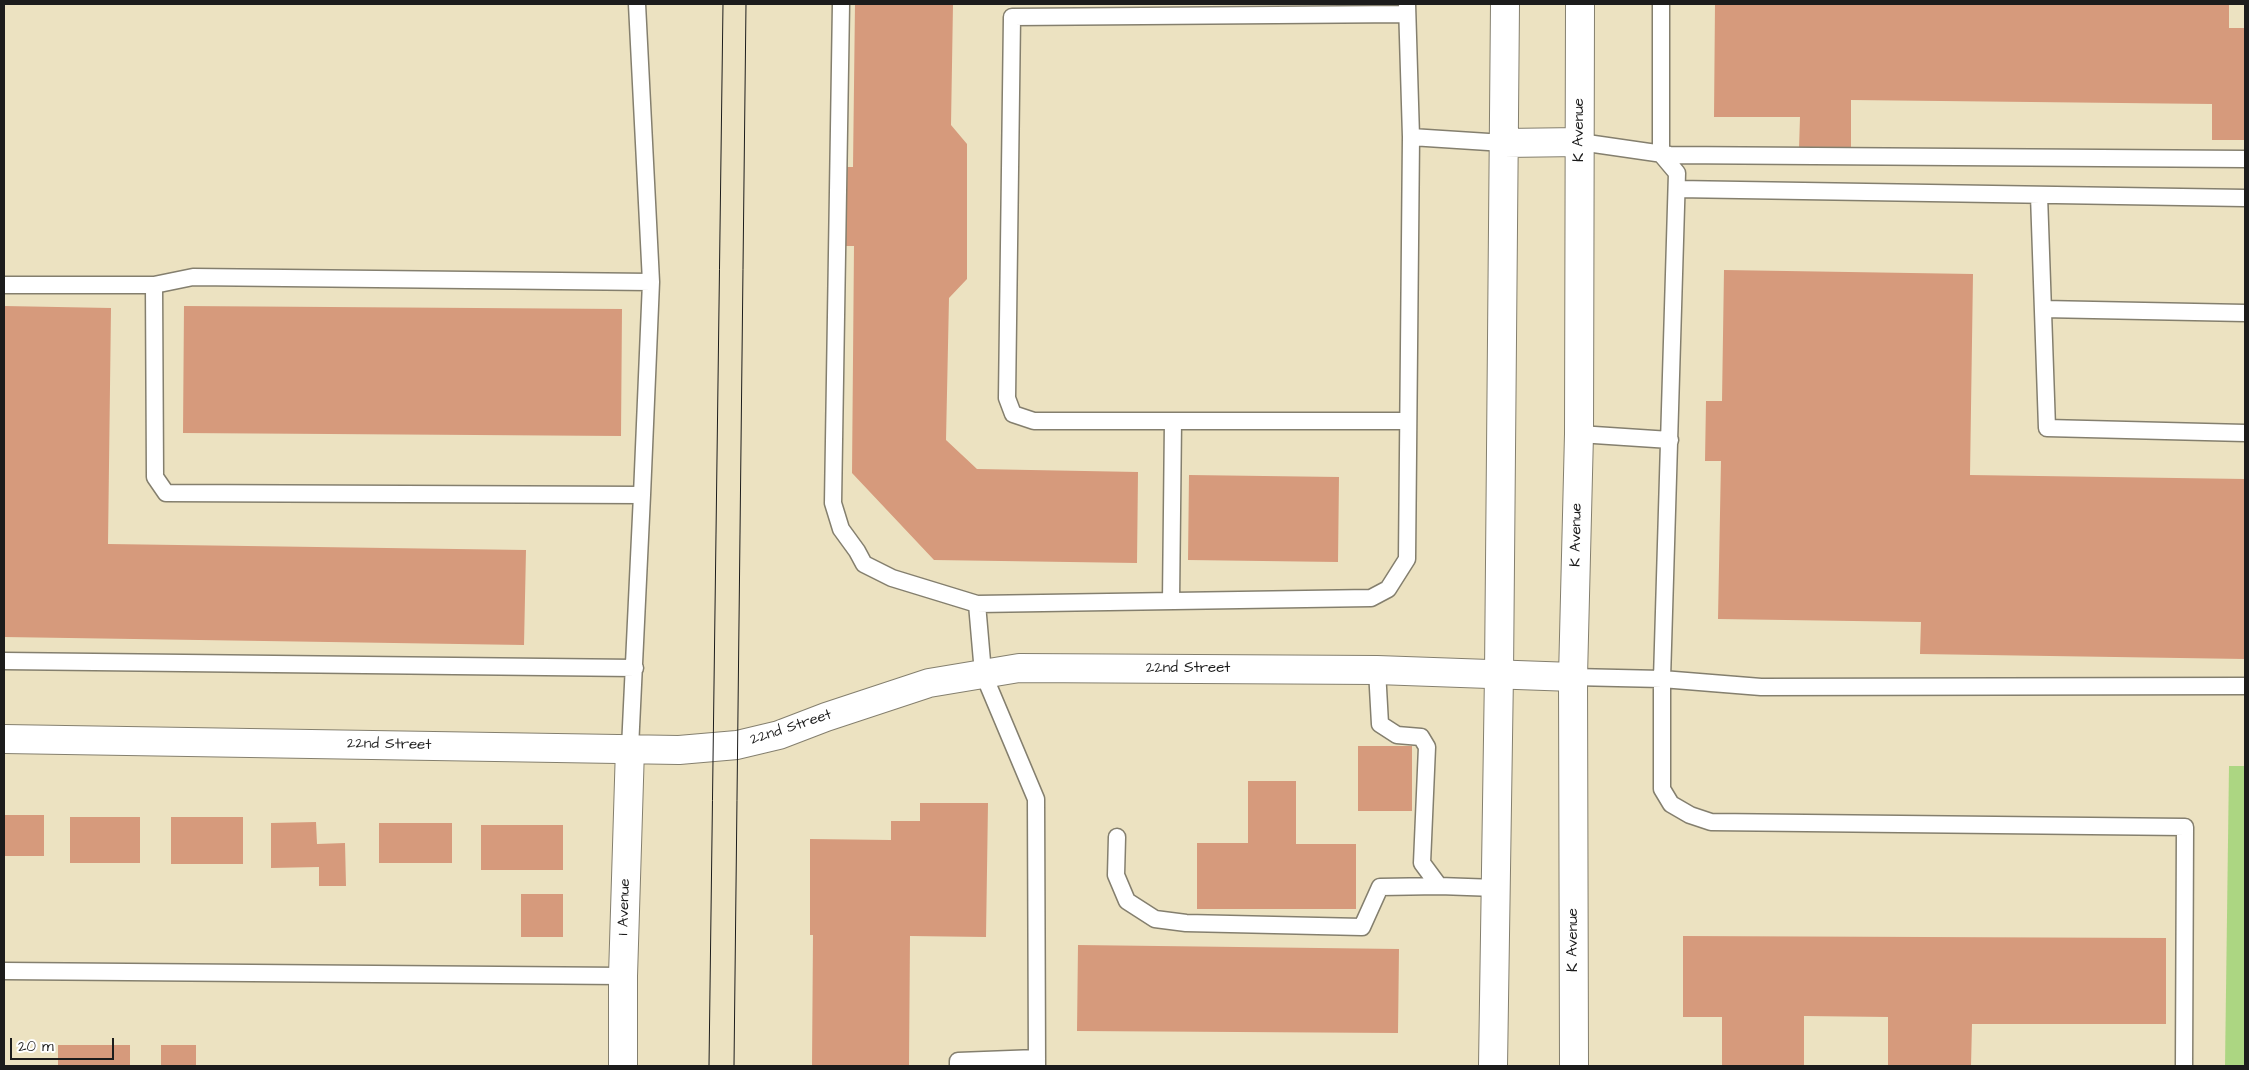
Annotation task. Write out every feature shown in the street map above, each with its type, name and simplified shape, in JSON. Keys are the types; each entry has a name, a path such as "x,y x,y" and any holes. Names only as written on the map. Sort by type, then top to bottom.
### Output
{"main road":[{"path":"1493,1066 1499,673 1505,4"},
{"name":"K Avenue","path":"1574,1066 1573,677 1579,434 1580,4"},
{"path":"1504,143 1580,142"},
{"name":"22nd Street","path":"4,739 679,750 737,745 779,735 826,717 929,683 1018,668 1377,670 1573,677"},
{"name":"I Avenue","path":"623,1066 623,976 630,748"}],"lane":[{"path":"630,748 651,282 637,4"},
{"path":"841,4 833,503 841,529 857,550 864,564 892,578 977,604 1371,598 1388,589 1407,559 1411,137 1407,9 1012,17 1007,398 1013,414 1034,421 1408,421"},
{"path":"1660,4 1661,154 1677,173 1662,679 1662,789 1671,804 1690,815 1711,822 2185,827 2184,1066"},
{"path":"1411,137 1504,143"},
{"path":"1580,142 1661,154 2245,159"},
{"path":"1677,189 2245,198"},
{"path":"2039,195 2046,428 2245,433"},
{"path":"4,285 154,284 193,277 651,282"},
{"path":"154,284 155,477 166,493 642,495"},
{"path":"2043,309 2245,313"},
{"path":"1171,601 1173,421"},
{"path":"1579,434 1670,440"},
{"path":"958,1066 958,1061 1037,1062 1036,799 983,673 977,604"},
{"path":"4,661 635,668"},
{"path":"1377,670 1380,724 1397,735 1421,738 1427,747 1422,863 1439,886"},
{"path":"1573,677 1662,679 1761,687 2245,686"},
{"path":"1117,837 1116,875 1127,901 1155,919 1162,920 1186,923 1362,927 1380,887 1439,886 1496,888"},
{"path":"4,971 623,976"}],"green space":[{"path":"2229,766 2245,766 2245,1066 2225,1066"}],"building":[{"path":"855,4 953,4 951,125 967,144 967,279 949,298 946,440 977,469 1138,472 1137,563 934,560 852,473 854,246 844,246 845,167 853,167"},
{"path":"1715,4 2229,4 2229,28 2245,28 2245,140 2212,140 2212,104 1851,100 1851,150 1799,149 1800,117 1714,117"},
{"path":"1724,270 1973,274 1970,475 2245,479 2245,659 1920,654 1921,622 1718,619 1721,461 1705,461 1706,401 1722,401"},
{"path":"4,306 111,308 108,544 526,550 524,645 4,637"},
{"path":"184,306 622,309 621,436 183,433"},
{"path":"1189,475 1339,477 1338,562 1188,560"},
{"path":"1358,746 1412,746 1412,811 1358,811"},
{"path":"1248,781 1296,781 1296,844 1356,844 1356,909 1197,909 1197,843 1248,843"},
{"path":"920,803 988,803 986,937 910,936 909,1066 812,1066 813,935 810,935 810,839 891,840 891,821 920,821"},
{"path":"4,815 44,815 44,856 4,856"},
{"path":"70,817 140,817 140,863 70,863"},
{"path":"171,817 243,817 243,864 171,864"},
{"path":"316,822 317,844 345,843 346,886 319,886 319,867 271,868 271,823"},
{"path":"379,823 452,823 452,863 379,863"},
{"path":"481,825 563,825 563,870 481,870"},
{"path":"521,894 563,894 563,937 521,937"},
{"path":"1683,936 2166,938 2166,1024 1972,1024 1971,1066 1888,1066 1888,1017 1804,1016 1804,1066 1722,1066 1722,1017 1683,1017"},
{"path":"1078,945 1399,949 1398,1033 1077,1031"},
{"path":"58,1045 130,1045 130,1066 58,1066"},
{"path":"161,1045 196,1045 196,1066 161,1066"}],"tram line":[{"path":"709,1066 723,4"},
{"path":"734,1066 746,4"}]}
